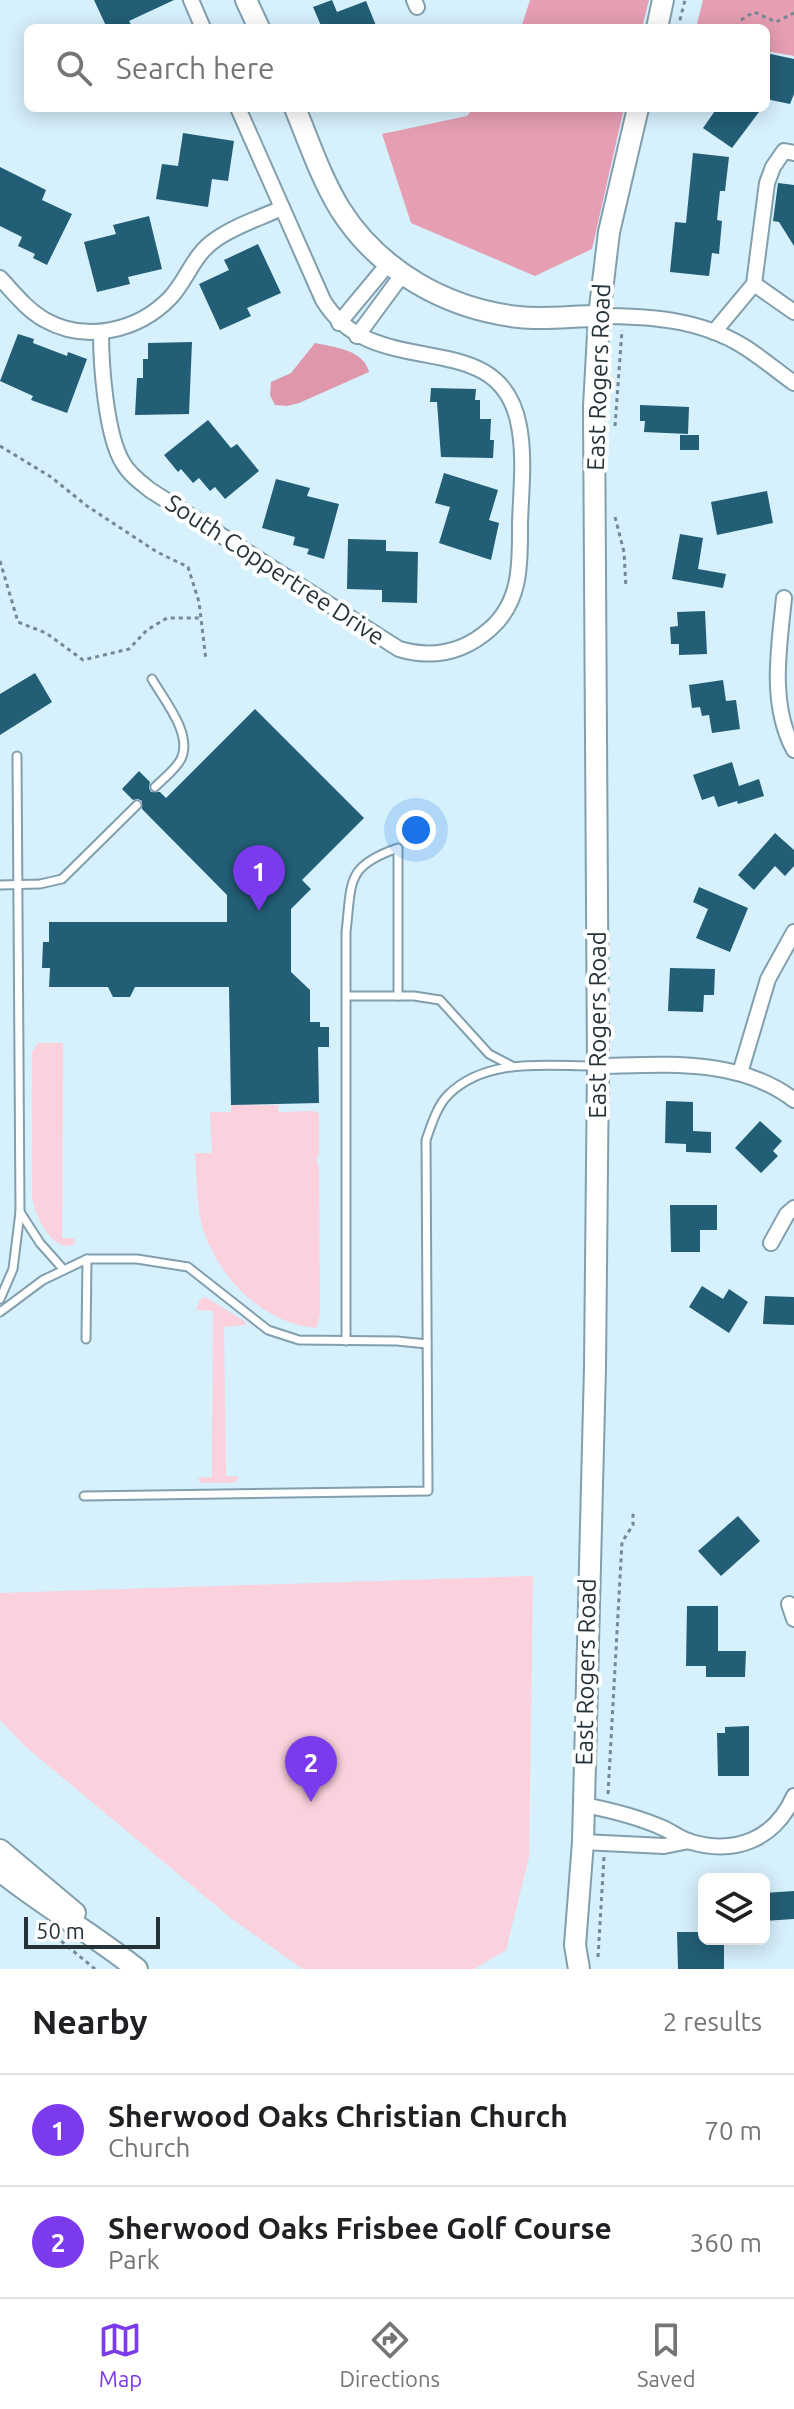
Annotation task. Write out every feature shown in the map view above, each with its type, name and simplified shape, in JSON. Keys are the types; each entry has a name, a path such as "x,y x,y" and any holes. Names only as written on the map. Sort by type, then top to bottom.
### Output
{"main road":[{"path":"246,0 257,24"},
{"path":"658,24 663,0"},
{"path":"297,112 341,209 374,251 395,270 429,290 495,313 521,317 599,316"},
{"name":"East Rogers Road","path":"579,1969 575,1945 584,1805 595,1367 598,1066 594,407 599,316 609,232 637,112"},
{"path":"0,1850 60,1898 103,1942"},
{"path":"0,1871 137,1969"},
{"name":"East Rogers Road","path":"567,1969 575,1945"}],"street":[{"path":"191,0 201,24"},
{"name":"South Coppertree Drive","path":"101,332 101,356 111,429 122,463 137,479 386,643 413,653 449,652 466,646 495,625 512,600 520,570 521,450 516,412 500,385 478,367 448,358 401,352 357,336 339,323 323,300 240,112"},
{"path":"714,332 754,284 767,183 784,151 794,153"},
{"path":"0,278 22,302 45,320 67,329 101,332 126,327 150,315 171,297 196,259 214,240 282,208"},
{"path":"339,323 395,270"},
{"path":"357,336 395,270"},
{"path":"754,284 794,312"},
{"path":"599,316 666,319 714,332 742,346 794,383"},
{"path":"784,598 778,688 782,719 794,750"},
{"path":"740,1073 768,979 794,932"},
{"path":"598,1066 693,1066 740,1073 794,1100"},
{"path":"771,1243 787,1214 794,1208"},
{"path":"789,1604 794,1619"},
{"path":"584,1805 662,1828 689,1841 720,1848 743,1845 757,1839 780,1821 794,1796"},
{"path":"583,1842 664,1846 689,1841"}],"lane":[{"path":"152,679 177,722 184,743 180,760 155,787"},
{"path":"0,1299 13,1269 20,1212 17,756"},
{"path":"0,885 40,884 62,879 137,805"},
{"path":"346,1341 346,932 353,878 371,858 398,848 398,996"},
{"path":"348,996 440,1000 489,1054 512,1066"},
{"path":"84,1496 428,1491 426,1140 447,1096 485,1073 512,1066 598,1066"},
{"path":"20,1212 40,1243 64,1270"},
{"path":"86,1339 87,1259"},
{"path":"0,1312 43,1280 87,1259 137,1259 188,1267 268,1330 299,1340 427,1344"}],"path":[{"path":"679,24 685,0"},
{"path":"741,24 741,20 754,12 776,22 794,13"},
{"path":"614,430 623,316"},
{"path":"0,446 51,477 87,506 157,552 188,567 199,602 206,660"},
{"path":"614,516 624,552 626,588"},
{"path":"0,561 18,622 46,633 83,660 129,649 147,630 167,618 201,618"},
{"path":"608,1796 622,1542 633,1525 633,1511"},
{"path":"598,1959 604,1861"}],"shaded area":[{"path":"530,0 649,0 643,24 522,24"},
{"path":"703,0 794,0 794,56 770,52 770,24 697,24"},
{"path":"470,112 623,112 592,249 535,276 411,223 382,134 467,116"},
{"path":"315,343 355,354 369,372 299,403 275,405 270,395 271,382 291,373"},
{"path":"38,1043 63,1043 62,1238 74,1238 75,1244 67,1246 59,1244 46,1231 32,1198 32,1052"},
{"path":"231,1105 278,1105 278,1112 315,1111 319,1114 319,1155 316,1159 319,1167 320,1315 316,1328 277,1317 259,1306 228,1276 207,1240 199,1213 195,1153 212,1153 210,1112 231,1112"},
{"path":"205,1297 246,1322 245,1325 224,1327 226,1476 239,1477 234,1483 201,1483 198,1478 212,1477 213,1311 196,1310 200,1300"},
{"path":"533,1576 529,1857 506,1950 474,1969 303,1969 232,1919 26,1747 0,1720 0,1593"}],"building":[{"path":"94,0 174,0 129,21 131,24 105,24"},
{"path":"332,0 337,12 366,1 375,24 320,24 313,7"},
{"path":"770,54 794,59 794,94 790,104 770,100"},
{"path":"714,112 759,112 732,148 703,128"},
{"path":"183,133 234,141 228,181 212,179 208,207 156,199 162,164 178,166"},
{"path":"693,153 729,157 725,191 720,191 717,220 722,221 719,254 712,253 709,276 670,272 675,222 686,223"},
{"path":"0,167 46,190 42,200 72,214 47,265 33,258 35,254 18,246 22,237 0,226"},
{"path":"778,183 794,185 794,246 779,222 773,221"},
{"path":"149,216 162,269 128,277 130,284 97,292 84,242 116,234 113,225"},
{"path":"258,244 281,293 247,308 251,316 220,330 199,284 229,270 224,260"},
{"path":"18,334 67,356 68,352 87,359 67,413 31,400 33,396 0,381"},
{"path":"192,342 189,414 135,415 137,378 143,378 143,359 148,359 148,343"},
{"path":"431,388 476,389 475,400 480,400 480,419 491,419 493,458 441,457 437,402 430,402"},
{"path":"640,405 689,407 688,434 644,432 645,421 640,421"},
{"path":"208,420 231,448 237,444 259,471 225,499 215,487 210,491 199,478 193,483 181,469 178,472 164,455"},
{"path":"680,435 699,435 699,450 680,450"},
{"path":"444,473 498,490 489,520 499,523 491,560 439,543 450,507 435,503"},
{"path":"276,479 310,488 307,496 339,504 324,559 307,554 309,549 293,545 295,537 262,528"},
{"path":"767,491 773,523 717,535 711,502"},
{"path":"680,534 703,538 698,569 726,574 723,588 672,579"},
{"path":"348,539 386,540 386,551 418,552 417,603 382,602 382,590 347,589"},
{"path":"705,611 707,654 679,655 679,644 671,644 670,627 678,626 677,612"},
{"path":"35,673 52,702 0,735 0,694"},
{"path":"723,680 726,701 736,700 740,729 712,733 709,715 702,716 700,707 692,708 689,685"},
{"path":"255,709 364,818 302,880 311,889 291,909 291,972 310,990 310,1022 320,1022 320,1027 329,1027 329,1047 318,1047 319,1103 231,1105 229,987 135,987 130,997 113,997 108,987 49,987 50,968 42,968 43,942 49,942 49,922 227,922 227,895 142,809 142,801 133,800 122,789 139,771 150,782 151,792 160,792 166,798"},
{"path":"732,762 739,786 759,779 764,796 718,807 714,796 702,800 693,775"},
{"path":"775,833 794,850 794,866 785,876 775,866 754,890 738,875"},
{"path":"699,887 748,908 730,952 696,938 708,909 693,902"},
{"path":"670,968 715,969 714,995 704,995 703,1012 668,1011"},
{"path":"666,1101 693,1102 693,1131 711,1132 711,1153 686,1152 686,1144 665,1143"},
{"path":"760,1121 782,1141 773,1151 778,1156 761,1173 735,1148"},
{"path":"670,1205 717,1205 717,1230 700,1230 700,1252 671,1252"},
{"path":"702,1286 723,1299 729,1289 748,1302 729,1333 689,1307"},
{"path":"765,1296 794,1297 794,1325 763,1324"},
{"path":"738,1516 760,1541 721,1576 698,1551"},
{"path":"687,1606 718,1606 718,1651 746,1651 745,1677 706,1677 706,1666 686,1666"},
{"path":"749,1726 749,1776 718,1776 717,1733 725,1733 725,1727"},
{"path":"794,1891 794,1919 770,1921 770,1893"},
{"path":"677,1932 698,1932 698,1945 724,1945 724,1969 678,1969"}],"place":[{"name":"Sherwood Oaks Christian Church","path":"259,911"},
{"name":"Sherwood Oaks Frisbee Golf Course","path":"311,1802"}]}
